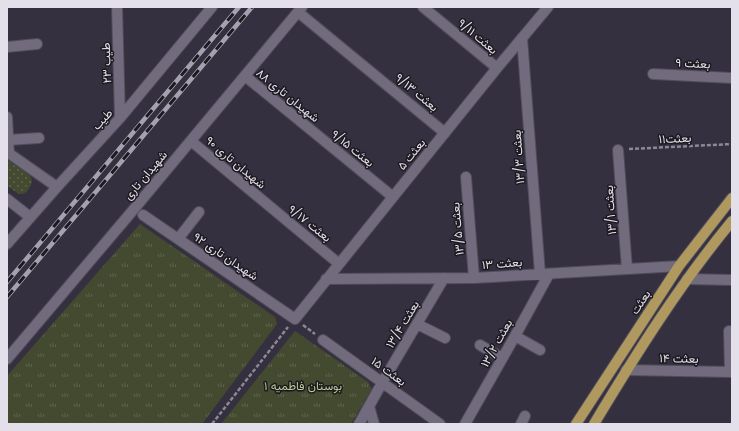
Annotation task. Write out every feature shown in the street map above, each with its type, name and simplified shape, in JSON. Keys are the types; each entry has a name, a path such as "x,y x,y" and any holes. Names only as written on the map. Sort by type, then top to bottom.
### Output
{"main road":[{"name":"بعثت","path":"576,424 679,266 732,198"},
{"path":"594,424 626,370 687,279 731,222"}],"street":[{"name":"طیب ۲۳","path":"117,7 120,118"},
{"name":"طیب","path":"7,244 120,118 212,7"},
{"name":"بعثت ۹/۱۱","path":"423,7 497,68"},
{"name":"بعثت ۵","path":"295,319 338,263 548,7"},
{"name":"بعثت ۹/۱۳","path":"300,9 445,132"},
{"name":"شهیدان تاری","path":"7,359 300,9"},
{"name":"بعثت ۱۳/۳","path":"522,38 544,274"},
{"path":"7,47 37,44"},
{"name":"بعثت ۹","path":"653,74 732,78"},
{"name":"شهیدان تاری ۸۸","path":"245,76 315,134"},
{"path":"7,117 8,153 57,188"},
{"name":"بعثت ۹/۱۵","path":"315,134 393,196"},
{"path":"8,140 39,138"},
{"name":"شهیدان تاری ۹۰","path":"191,141 265,203"},
{"name":"بعثت ۱۳/۱","path":"618,150 627,269"},
{"name":"بعثت ۱۳/۵","path":"466,177 474,278"},
{"path":"7,199 30,217"},
{"name":"بعثت ۹/۱۷","path":"265,203 338,263"},
{"path":"178,239 199,212"},
{"name":"شهیدان تاری ۹۲","path":"143,215 295,319"},
{"name":"بعثت ۱۳","path":"326,279 474,278 679,266"},
{"name":"بعثت ۱۳/۲","path":"465,424 515,336 544,274"},
{"name":"بعثت ۱۳/۴","path":"359,424 382,382 444,278"},
{"path":"687,279 732,280"},
{"path":"417,324 445,338"},
{"path":"729,331 731,372"},
{"path":"515,336 540,350"},
{"name":"بعثت ۱۵","path":"323,340 440,424"},
{"path":"480,345 502,358"},
{"name":"بعثت ۱۴","path":"626,370 731,372"},
{"path":"369,406 374,424"}],"path":[{"name":"بعثت۱۱","path":"618,150 732,144"},
{"path":"212,424 295,319 323,340"}],"green space":[{"path":"7,160 26,172 31,178 31,184 25,193 19,194 7,186"},
{"path":"140,224 275,317 277,324 202,424 7,424 7,376"},
{"name":"بوستان فاطمیه ۱","path":"295,331 368,382 372,389 351,424 221,424"}],"railway":[{"path":"7,282 239,7"},
{"path":"7,297 252,7"}]}
